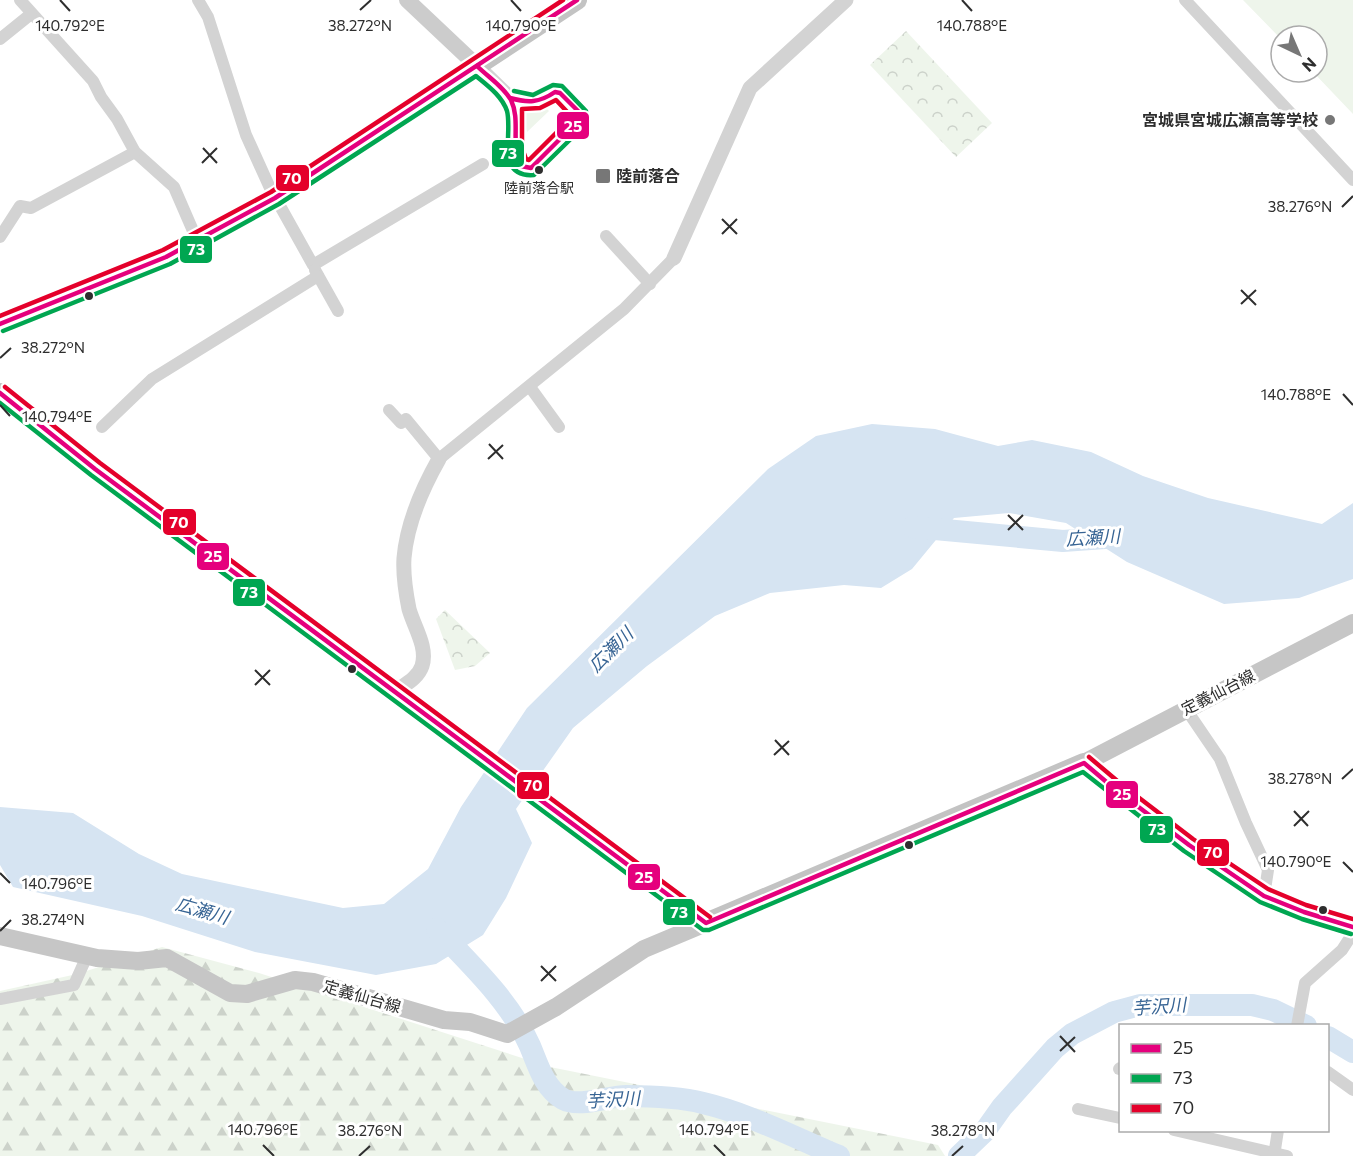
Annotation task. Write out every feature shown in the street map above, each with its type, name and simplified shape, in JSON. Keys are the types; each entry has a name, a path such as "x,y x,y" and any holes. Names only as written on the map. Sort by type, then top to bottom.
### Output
{"highway":[{"path":"0,324 166,257 275,198 577,0"},
{"path":"0,393 184,536 706,923 1084,763 1116,790 1189,844 1264,896 1304,912 1353,927"}],"main road":[{"path":"407,0 477,66"},
{"name":"定義仙台線","path":"1084,763 1353,623"},
{"name":"定義仙台線","path":"0,936 87,956 138,962 167,958 230,993 248,994 295,980 313,982 444,1020 470,1022 507,1034 556,1007 644,949 706,923"}],"street":[{"path":"20,0 93,81 135,152 174,187 197,240"},
{"path":"198,0 208,17 246,135 275,198 338,311"},
{"path":"396,691 416,677 422,667 424,652 409,609 404,559 406,530 422,488 439,459 624,309 674,258 750,88 846,0"},
{"path":"1185,0 1353,180"},
{"path":"0,39 32,14"},
{"path":"477,66 510,98"},
{"path":"0,237 20,206 31,208 135,152"},
{"path":"102,427 152,379 315,270 483,164"},
{"path":"606,236 650,284"},
{"path":"530,387 559,427"},
{"path":"389,410 401,423 406,419 439,459"},
{"path":"1186,709 1220,759 1268,870 1264,896"},
{"path":"1297,1024 1305,983 1342,950 1353,933"},
{"path":"0,999 74,986 87,956"},
{"path":"1329,1073 1353,1090"},
{"path":"1078,1109 1119,1118"},
{"path":"1178,1132 1278,1155 1278,1132"}],"green space":[{"path":"1243,0 1353,0 1353,114 1324,84 1329,84 1329,24 1269,24 1269,27"},
{"path":"906,31 992,123 956,157 870,65"},
{"path":"545,107 549,111 527,132 521,111 533,111"},
{"path":"445,610 490,653 475,666 455,670 436,619"},
{"path":"162,947 259,973 550,1067 938,1145 945,1156 0,1156 0,991 77,974"}],"water":[{"path":"872,424 935,429 998,446 1032,440 1091,452 1143,476 1208,498 1322,524 1353,503 1353,579 1299,598 1224,604 1127,562 1066,523 1009,513 954,518 912,569 881,588 844,585 770,593 715,616 647,666 573,728 516,809 532,843 506,898 483,935 436,964 376,975 255,952 142,916 13,887 0,865 0,807 73,813 139,854 182,874 343,908 384,904 428,869 461,807 527,708 768,469 816,436"}],"waterway":[{"name":"広瀬川","path":"913,527 1063,541 1119,537"},
{"name":"芋沢川","path":"437,929 476,970 512,1014 522,1029 546,1082 563,1099 585,1102 619,1096 636,1096 694,1101 755,1120 839,1156"},
{"name":"芋沢川","path":"959,1156 985,1131 1002,1107 1055,1048 1072,1034 1114,1012 1140,1005 1252,1005 1273,1010 1302,1024"},
{"name":"芋沢川","path":"1329,1038 1353,1052"}],"transit line":[{"name":"70","path":"0,316 163,250 271,192 563,0"},
{"name":"25","path":"0,324 166,257 275,198 577,0"},
{"name":"25","path":"477,66 500,86 511,100 515,116 518,158 521,166 531,168 579,120 579,112 560,93 555,92 533,101 510,98"},
{"name":"73","path":"3,331 170,264 279,204 476,76 498,96 505,106 508,120 508,152 514,169 522,174 534,175 585,125 586,111 562,86 553,85 533,95 514,91"},
{"name":"70","path":"556,100 572,117 529,160 526,159 522,148 522,109 540,108 556,100"},
{"name":"70","path":"5,387 100,463 710,917"},
{"name":"25","path":"0,393 95,469 706,923 1084,763 1189,845 1264,896 1304,912 1353,927"},
{"name":"73","path":"0,403 91,475 703,930 709,930 1083,772 1184,851 1260,902 1302,919 1351,934"},
{"name":"70","path":"1089,757 1193,839 1268,889 1306,905 1353,919"}],"place":[{"name":"宮城県宮城広瀬高等学校","path":"1330,120"},
{"name":"陸前落合駅","path":"539,170"},
{"name":"陸前落合","path":"603,176"}]}
